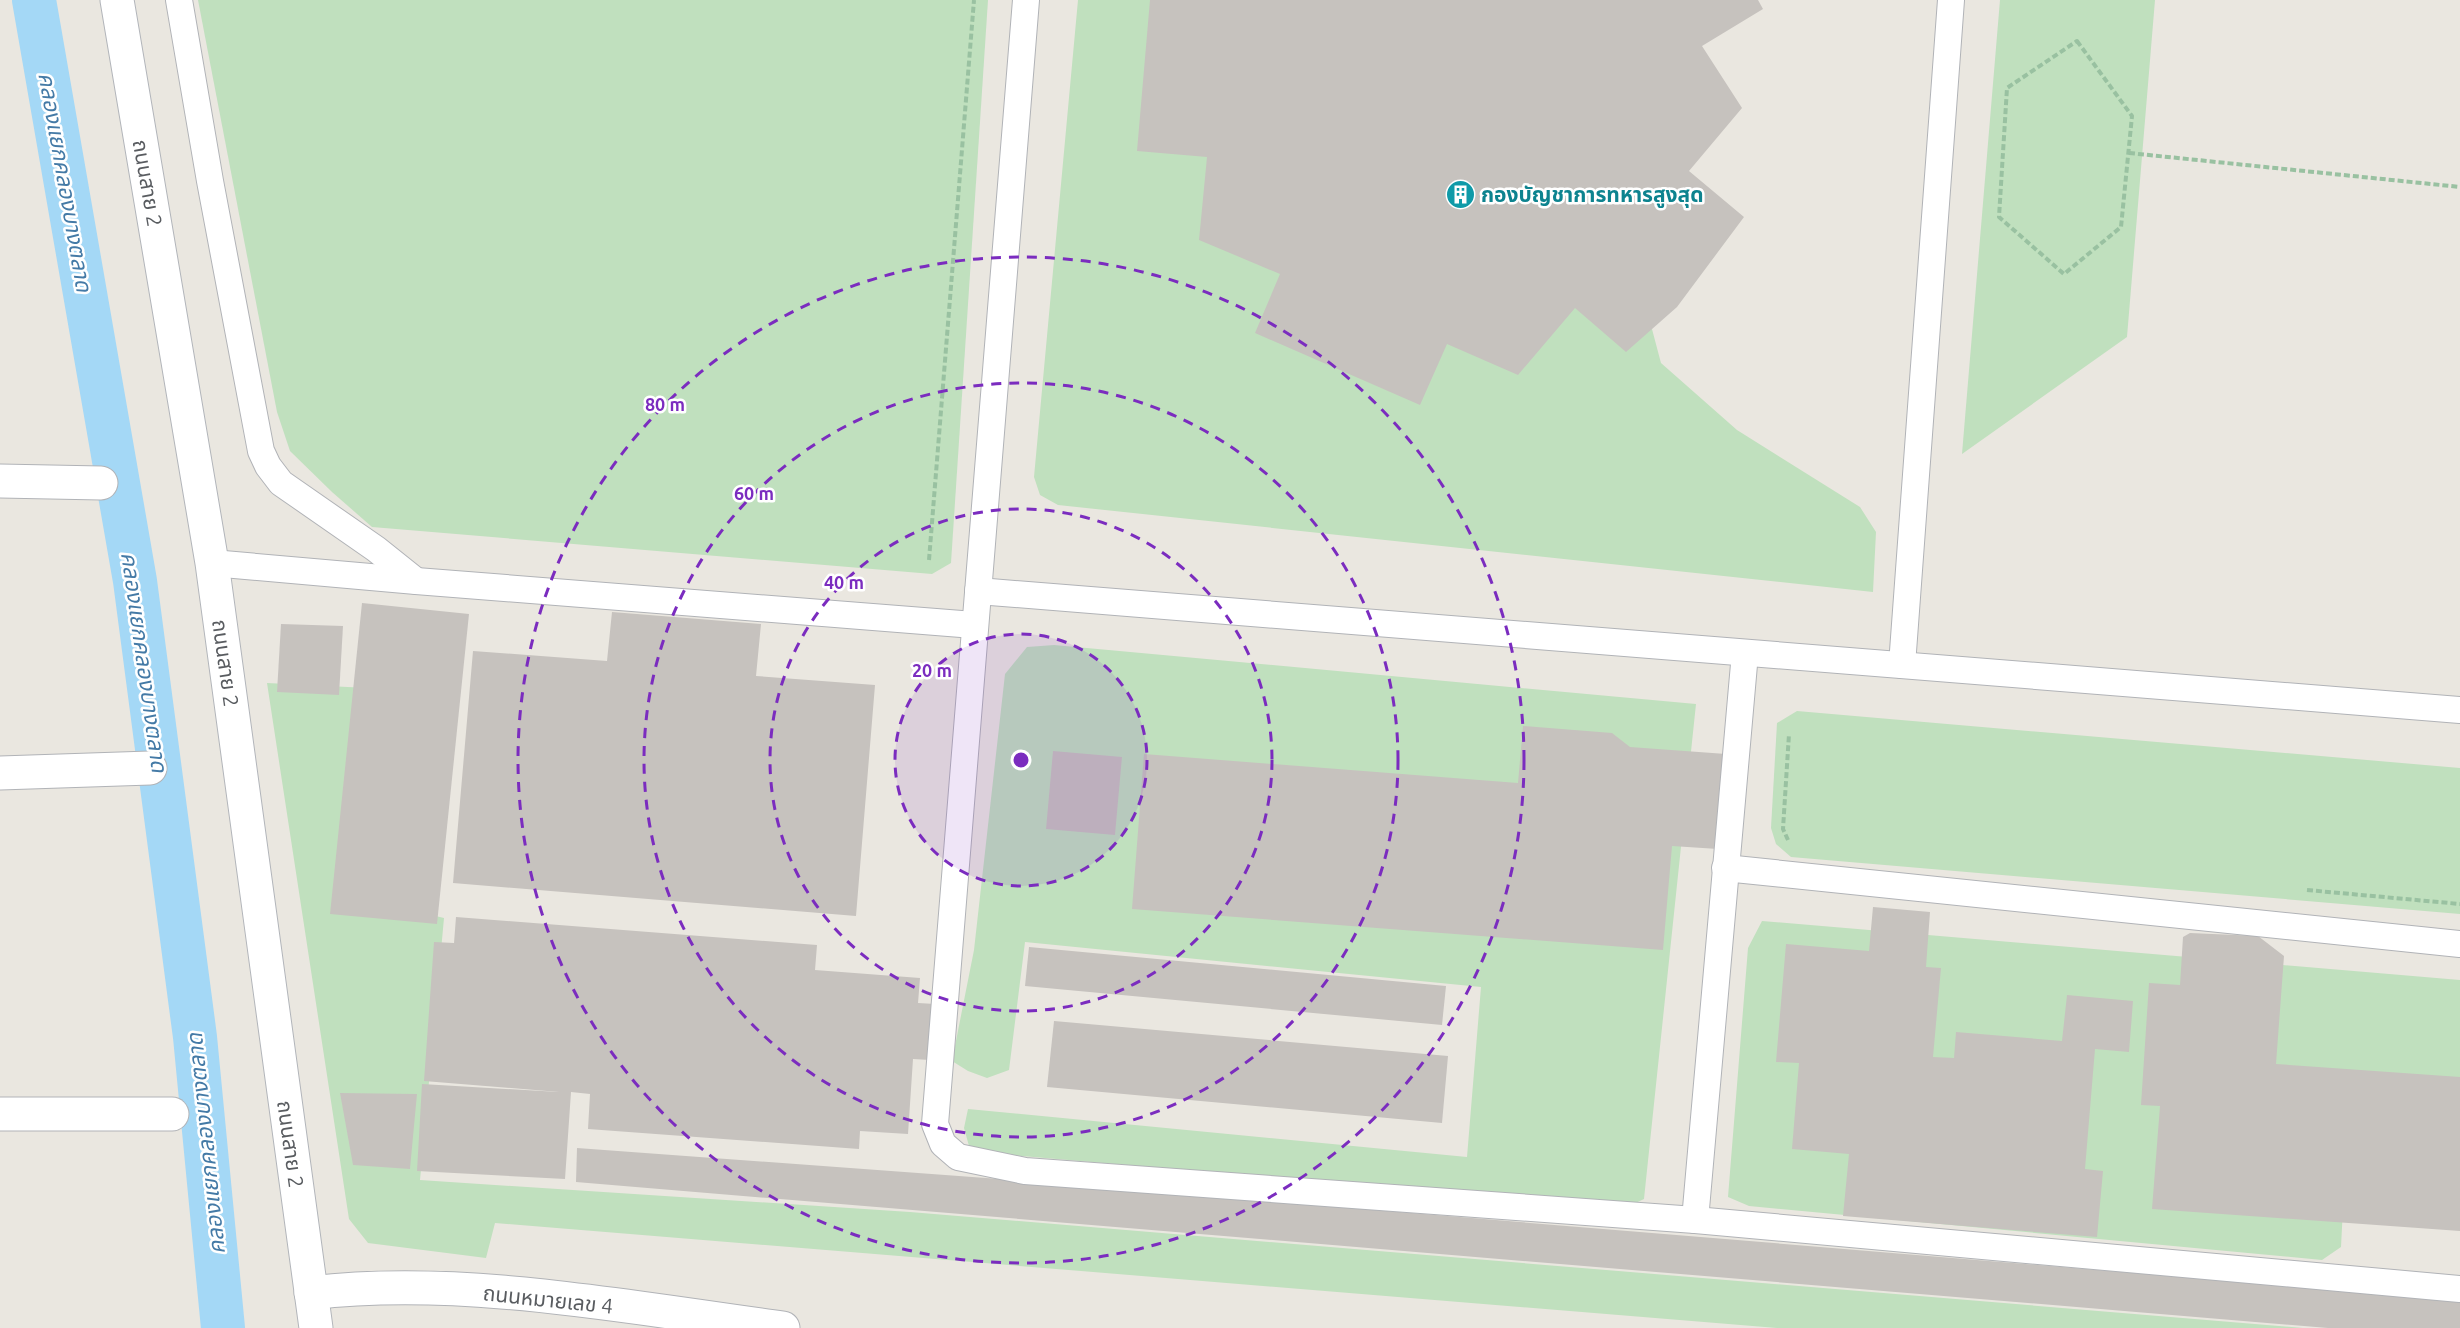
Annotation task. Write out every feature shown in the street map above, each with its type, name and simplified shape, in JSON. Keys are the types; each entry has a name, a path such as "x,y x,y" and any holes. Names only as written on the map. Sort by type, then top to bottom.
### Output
{"street":[{"name":"ถนนสาย 2","path":"117,0 212,563 316,1328"},
{"path":"0,482 101,483"},
{"path":"0,773 150,768"},
{"path":"0,1114 172,1114"},
{"name":"ถนนหมายเลข 4","path":"311,1293 351,1288 411,1288 516,1293 783,1328"}],"lane":[{"path":"179,0 212,193 261,451 268,466 281,483 376,549 416,581"},
{"path":"1026,0 935,1124 943,1144 958,1157 1024,1171 1695,1220 2460,1289"},
{"path":"1902,665 1951,0"},
{"path":"212,563 974,625"},
{"path":"978,591 2460,710"},
{"path":"1695,1220 1745,653"},
{"path":"1725,868 2460,944"}],"path":[{"path":"929,560 974,0"},
{"path":"2077,41 2132,116 2128,153 2121,227 2064,274 1999,217 2007,88 2077,41"},
{"path":"2128,153 2460,187"},
{"path":"1789,734 1783,829 1789,844"},
{"path":"2295,889 2460,904"}],"green space":[{"path":"198,0 988,0 951,563 932,574 372,527 290,451 277,412"},
{"path":"1078,0 1640,0 1618,201 1661,363 1737,430 1860,507 1876,532 1873,592 1058,505 1040,495 1034,477"},
{"path":"2000,0 2155,0 2127,337 1962,454"},
{"path":"1054,645 1696,704 1644,1199 1625,1208 998,1154 969,1146 964,1128 968,1109 1467,1157 1481,987 1025,942 1009,1070 987,1078 968,1071 952,1061 974,950 1005,674 1027,647"},
{"path":"267,683 368,688 360,898 444,918 420,1180 910,1212 2303,1328 1777,1328 495,1223 486,1258 368,1243 349,1219"},
{"path":"1797,711 2460,768 2460,914 1791,857 1776,844 1771,828 1777,723"},
{"path":"1762,921 2460,980 2460,1102 2348,1109 2341,1247 2322,1260 1749,1206 1728,1197 1748,948"}],"building":[{"name":"กองบัญชาการทหารสูงสุด","path":"1150,0 1758,0 1763,9 1702,46 1742,108 1689,171 1744,217 1677,307 1626,352 1575,308 1518,375 1447,344 1420,405 1255,333 1280,274 1199,240 1207,157 1137,151"},
{"path":"362,603 469,614 437,924 330,914"},
{"path":"612,612 761,624 756,676 875,685 856,916 453,883 473,651 607,661"},
{"path":"281,624 343,626 339,695 277,692"},
{"path":"1523,726 1612,733 1630,747 1726,754 1718,849 1672,846 1663,950 1132,909 1144,754 1518,783"},
{"path":"1053,751 1122,757 1115,835 1046,829"},
{"path":"1873,907 1930,912 1926,967 1941,968 1933,1057 1954,1058 1956,1032 2062,1041 2067,995 2133,1001 2129,1052 2095,1049 2085,1169 2103,1171 2097,1237 1843,1216 1849,1154 1792,1149 1799,1063 1776,1062 1786,944 1869,951"},
{"path":"456,917 817,945 815,970 920,978 918,1003 935,1004 930,1060 913,1059 908,1134 860,1131 859,1149 588,1129 590,1094 571,1092 565,1179 417,1171 422,1084 559,1092 424,1081 434,942 454,943"},
{"path":"2190,933 2258,936 2284,956 2276,1064 2460,1077 2460,1231 2152,1209 2160,1106 2141,1105 2149,983 2180,985 2183,937"},
{"path":"1029,947 1446,986 1442,1025 1025,986"},
{"path":"1054,1021 1448,1056 1442,1123 1047,1087"},
{"path":"340,1093 417,1094 410,1169 353,1165"},
{"path":"577,1148 1013,1180 2460,1300 2460,1328 2328,1328 576,1182"}],"waterway":[{"name":"คลองแยกคลองบางตลาด","path":"34,0 135,581 195,1037 223,1328"}],"place":[{"name":"กองบัญชาการทหารสูงสุด","path":"1460,194"}]}
